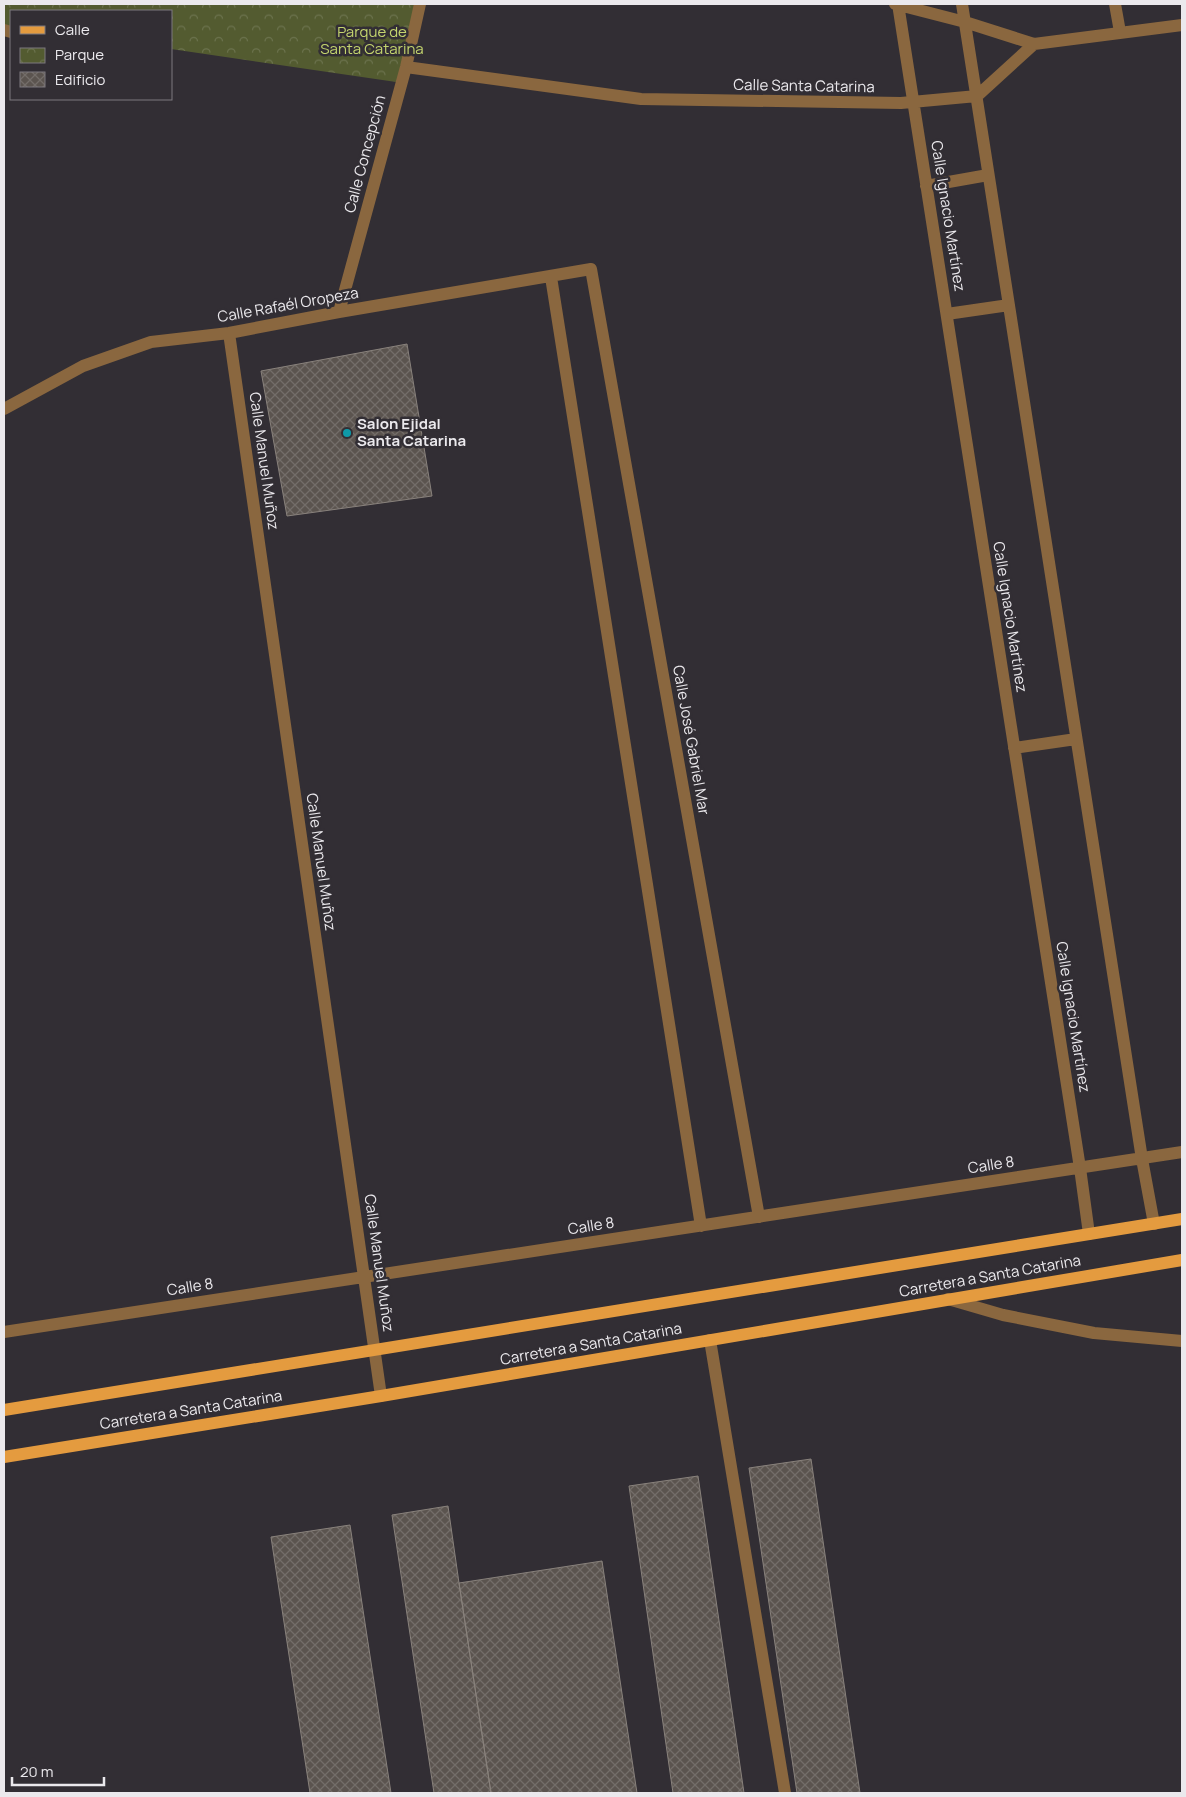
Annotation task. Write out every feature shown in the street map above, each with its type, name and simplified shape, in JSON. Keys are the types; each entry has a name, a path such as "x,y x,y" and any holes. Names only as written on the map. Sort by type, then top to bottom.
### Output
{"main road":[{"name":"Carretera a Santa Catarina","path":"4,1410 1182,1219"},
{"name":"Carretera a Santa Catarina","path":"4,1457 381,1396 1182,1260"}],"street":[{"name":"Calle Concepción","path":"339,312 406,67 420,4"},
{"path":"897,4 965,22 1034,44 1182,25"},
{"name":"Calle Ignacio Martínez","path":"897,4 914,102 1089,1234"},
{"path":"962,4 1142,1159 1154,1224"},
{"path":"1115,4 1120,32"},
{"path":"977,96 1034,44"},
{"name":"Calle Santa Catarina","path":"406,67 641,99 914,102 977,96"},
{"path":"926,186 988,175"},
{"name":"Calle Rafaél Oropeza","path":"4,409 83,366 151,342 229,333 339,312 591,269"},
{"name":"Calle José Gabriel Mar","path":"591,269 759,1217"},
{"path":"551,276 701,1226"},
{"path":"947,314 1009,305"},
{"name":"Calle Manuel Muñoz","path":"229,333 376,1350 381,1396"},
{"path":"1014,748 1076,739"},
{"name":"Calle 8","path":"4,1332 1182,1152"},
{"path":"948,1300 1003,1315 1094,1333 1182,1341"},
{"path":"710,1340 785,1793"}],"green space":[{"name":"Parque de Santa Catarina","path":"4,4 424,4 403,83 172,49 172,10 10,10 10,26 4,25"}],"building":[{"name":"Salon Ejidal Santa Catarina","path":"407,344 432,496 287,516 261,371"},
{"path":"811,1459 860,1793 797,1793 749,1468"},
{"path":"698,1476 744,1793 673,1793 629,1486"},
{"path":"448,1506 491,1793 434,1793 392,1515"},
{"path":"350,1525 391,1793 310,1793 271,1537"},
{"path":"602,1561 637,1793 491,1793 459,1583"}],"place":[{"name":"Salon Ejidal Santa Catarina","path":"347,433"}]}
